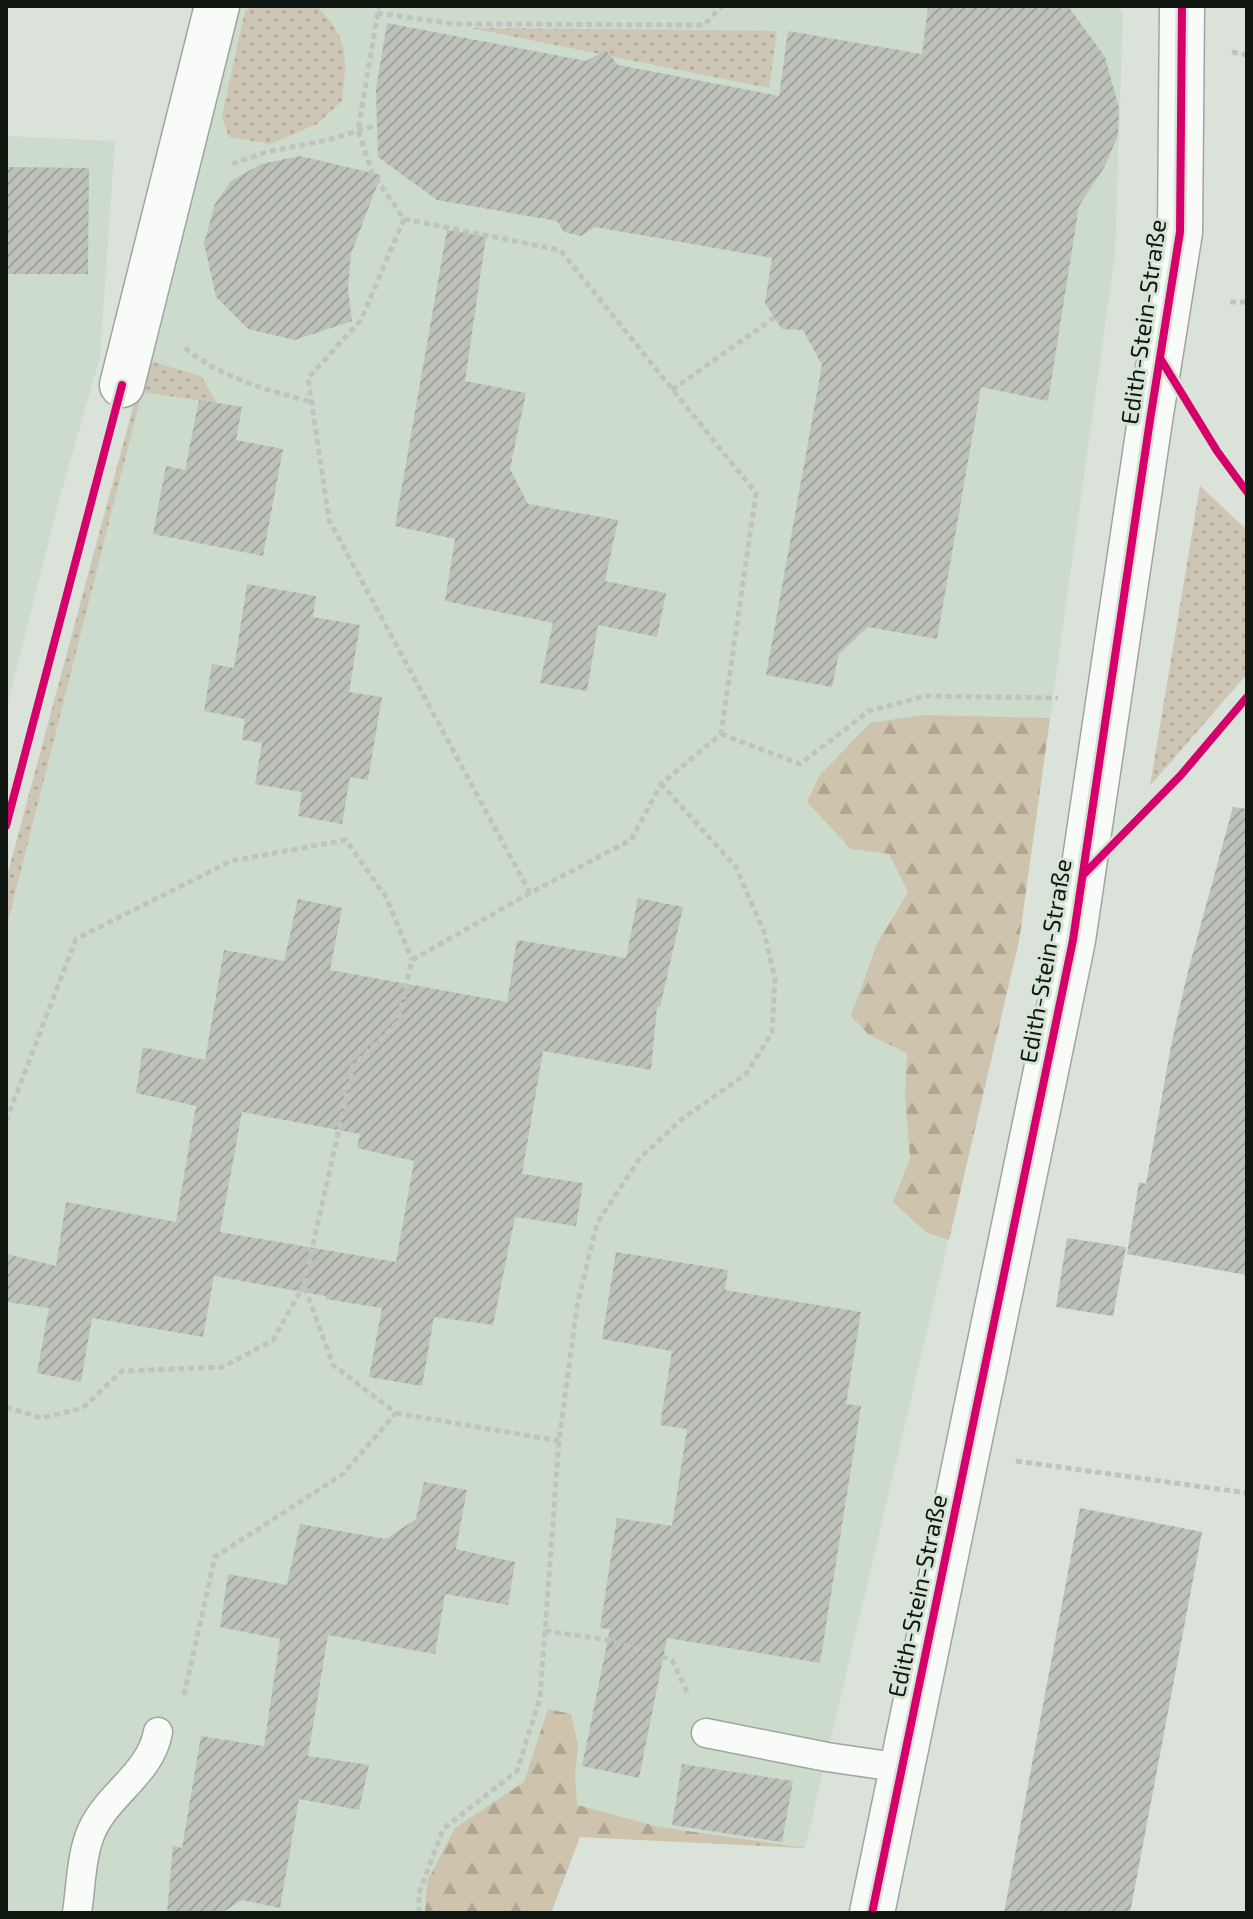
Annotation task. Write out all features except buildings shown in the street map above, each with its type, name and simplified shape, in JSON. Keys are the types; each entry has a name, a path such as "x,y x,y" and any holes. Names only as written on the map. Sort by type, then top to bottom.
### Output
{"street":[{"name":"Edith-Stein-Straße","path":"872,1913 1073,940 1180,232 1182,6"},
{"path":"122,385 215,17"}],"lane":[{"path":"77,1913 93,1826 147,1760 156,1744 158,1732"},
{"path":"706,1733 827,1757 903,1768"}],"path":[{"path":"379,6 358,130 372,173 404,219 560,250 756,493 721,734 661,784 631,840 412,960"},
{"path":"377,13 454,24 704,25 722,6"},
{"path":"173,184 266,152 328,140 377,125"},
{"path":"404,219 361,320 308,378 329,520 530,893"},
{"path":"1230,302 1247,302"},
{"path":"140,312 206,365 245,384 311,402"},
{"path":"672,390 775,317"},
{"path":"721,734 800,764 869,711 925,696 1066,698 1107,708"},
{"path":"419,1913 419,1893 443,1829 517,1771 540,1698 559,1441 577,1306 597,1223 640,1158 682,1119 746,1074 772,1033 775,979 764,932 736,867 661,784"},
{"path":"6,1121 76,939 231,861 346,840 386,897 412,960 398,1022 353,1066 304,1285 273,1340 223,1367 122,1371 83,1408 42,1418 6,1407"},
{"path":"304,1285 333,1365 396,1413 559,1441"},
{"path":"158,1732 183,1699 215,1557 343,1474 396,1413"},
{"path":"968,1454 1247,1493"},
{"path":"545,1631 603,1639 672,1660 706,1733"}],"shaded area":[{"path":"240,6 1119,6 1123,13 1115,254 1019,941 805,1848 580,1837 551,1913 6,1913 6,880"},
{"path":"253,6 316,6 335,28 344,49 342,101 317,124 270,144 229,137 222,117 245,11"},
{"path":"471,28 777,31 769,88"},
{"path":"6,136 115,141 100,357 60,497 6,710"},
{"path":"146,360 201,376 217,403 142,392 6,929 6,880"},
{"path":"1200,486 1247,530 1247,674 1150,786"}],"green space":[{"path":"922,715 1050,718 1019,941 949,1240 926,1232 893,1202 910,1158 905,1097 907,1053 869,1035 851,1016 877,944 908,892 889,854 851,849 807,802 819,776 870,723"},
{"path":"548,1709 571,1714 578,1745 575,1776 577,1805 659,1827 805,1848 580,1837 551,1913 425,1913 427,1882 455,1828 524,1782"}],"cycle path":[{"path":"872,1913 1073,940 1180,232 1182,6"},
{"path":"1160,358 1217,451 1247,492"},
{"path":"6,826 122,385"},
{"path":"1083,875 1181,775 1247,697"}]}
